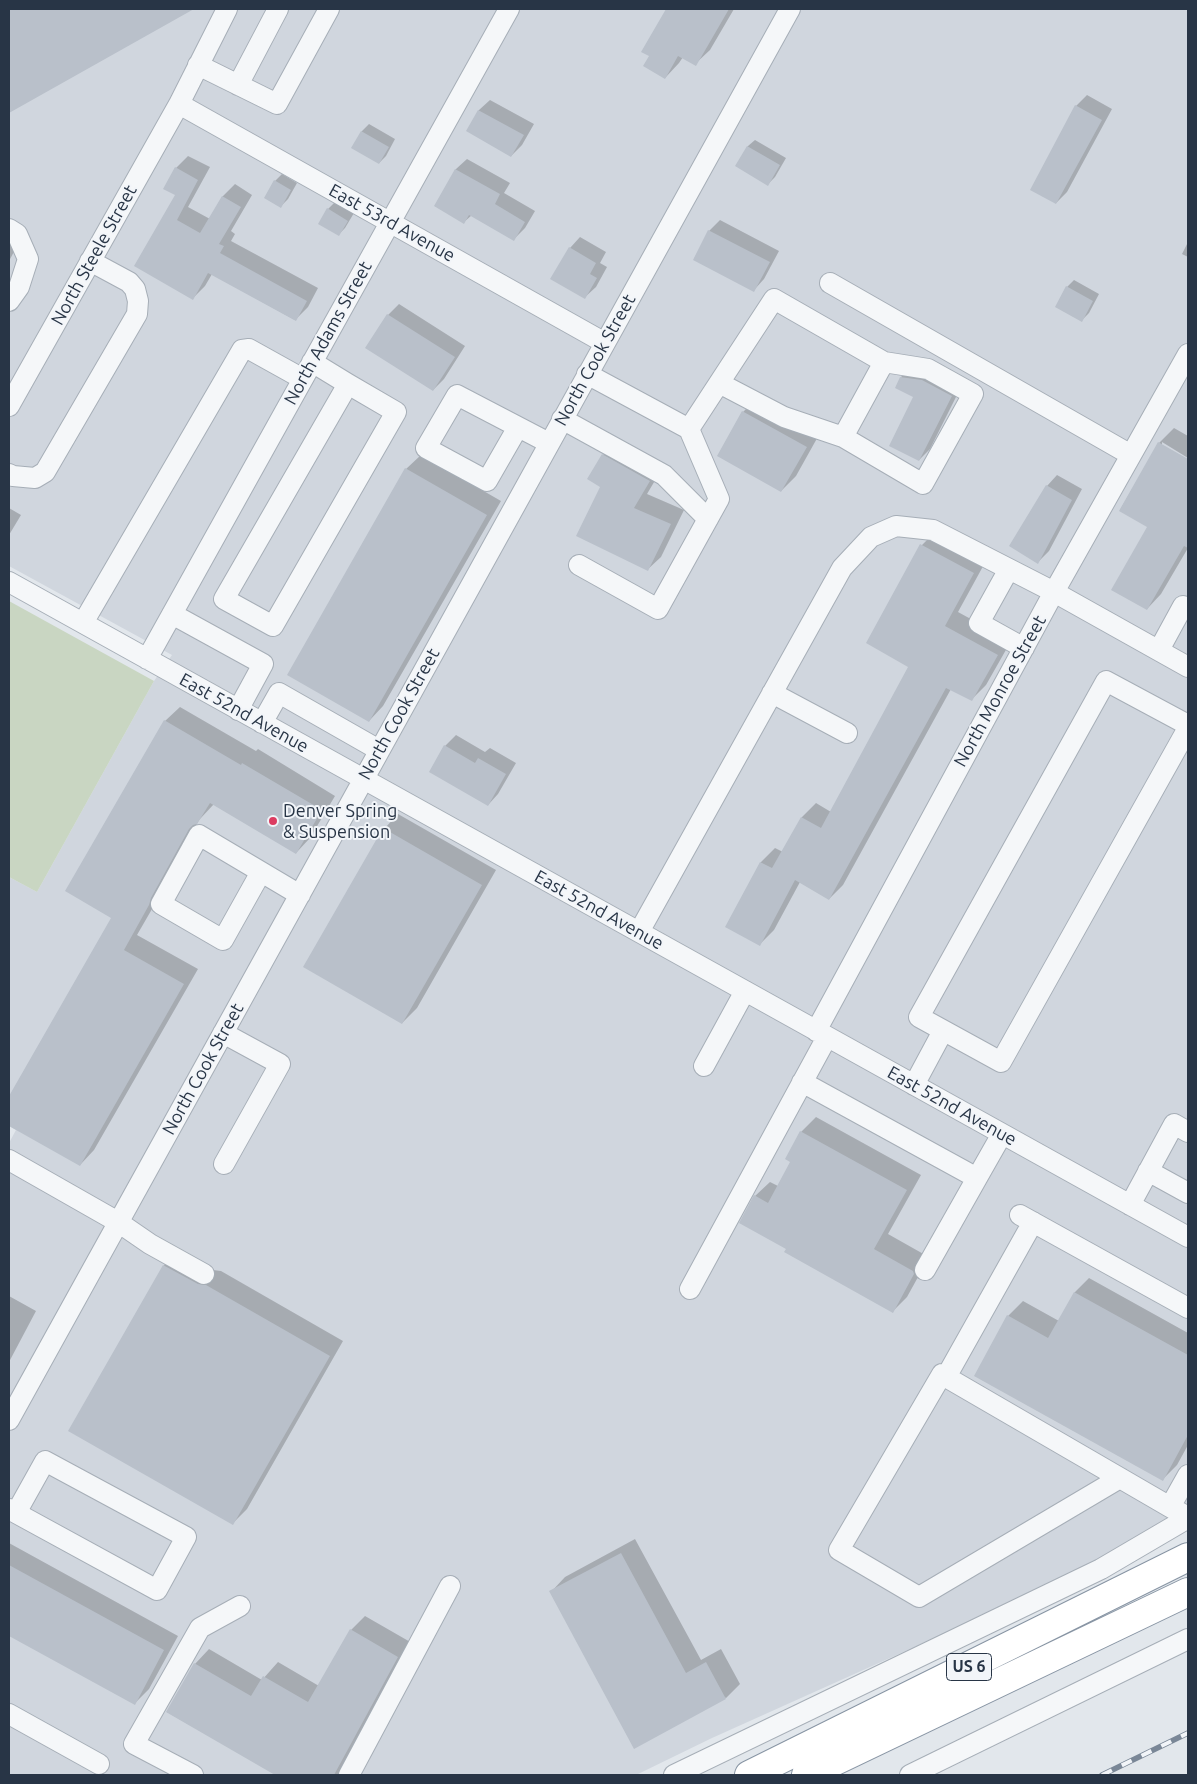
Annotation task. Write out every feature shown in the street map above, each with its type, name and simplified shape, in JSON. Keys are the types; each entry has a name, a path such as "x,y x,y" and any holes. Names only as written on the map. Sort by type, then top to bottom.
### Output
{"highway":[{"name":"US 6","path":"749,1775 1188,1557"},
{"name":"US 6","path":"806,1775 1188,1592"}],"street":[{"name":"North Steele Street","path":"9,406 179,104 227,9"},
{"path":"238,85 278,9"},
{"path":"198,65 277,104 329,9"},
{"name":"North Adams Street","path":"147,659 509,9"},
{"name":"North Cook Street","path":"9,1420 790,9"},
{"name":"East 53rd Avenue","path":"179,104 605,343"},
{"path":"9,229 18,234 28,259 19,287 9,301"},
{"path":"9,474 35,478 45,472 137,314 138,301 135,289 129,282 90,261"},
{"path":"830,284 1131,455"},
{"path":"688,429 719,382 774,299 884,362 928,369 973,394 923,484 843,437 784,417 719,382"},
{"path":"83,623 242,350 249,349 348,384 396,412 273,626 224,599 348,384"},
{"name":"North Monroe Street","path":"690,1289 802,1082 822,1034 1024,648 1188,354"},
{"path":"843,437 884,362"},
{"path":"579,565 658,609 719,499 688,429 587,374"},
{"path":"518,427 487,481 426,448 457,395 549,443"},
{"path":"562,419 664,475 708,519"},
{"path":"639,932 842,568 871,537 896,526 933,530 1054,592 1188,667"},
{"path":"1009,569 979,623 1024,648"},
{"name":"East 52nd Avenue","path":"9,582 1188,1237"},
{"path":"1159,650 1183,606 1188,608"},
{"path":"172,614 263,664 238,710"},
{"path":"1106,681 1188,726 1001,1062 944,1031 918,1017 1106,681"},
{"path":"772,693 847,732"},
{"path":"262,723 279,694 379,750"},
{"path":"261,872 223,940 161,904 199,835 300,895"},
{"path":"704,1066 745,991"},
{"path":"914,1085 944,1031"},
{"path":"223,1033 280,1064 224,1164"},
{"path":"802,1082 977,1178"},
{"path":"1130,1205 1174,1124 1188,1132"},
{"path":"925,1270 1002,1134"},
{"path":"9,1160 204,1274"},
{"path":"1148,1171 1188,1193"},
{"path":"946,1377 1026,1219 1188,1308"},
{"path":"674,1775 1101,1569 1188,1518 1170,1507 946,1377 942,1374 839,1550 912,1593 919,1597 1120,1478"},
{"path":"45,1461 186,1537 157,1590 12,1511 45,1461"},
{"path":"1170,1507 1188,1475"},
{"path":"349,1775 450,1586"},
{"path":"193,1775 134,1744 200,1628 240,1606"},
{"path":"910,1775 1188,1639"},
{"path":"9,1714 99,1764"}],"shaded area":[{"path":"9,9 1188,9 1188,1524 712,1738 636,1775 9,1775 9,1143 16,1130 9,1126 9,877 37,892 154,681 172,655 9,566"}],"green space":[{"path":"9,601 154,681 37,892 9,877"}],"building":[{"path":"9,9 194,9 9,113"},
{"path":"666,9 729,9 696,66 678,56 665,79 643,66 649,56 641,52"},
{"path":"1075,105 1102,120 1056,204 1030,190"},
{"path":"478,110 524,135 511,157 466,131"},
{"path":"361,131 389,147 379,164 351,148"},
{"path":"747,146 780,165 768,186 735,166"},
{"path":"175,167 198,180 177,220 200,233 222,196 241,207 219,244 224,246 220,253 307,301 296,321 208,273 193,300 134,266 175,195 163,189"},
{"path":"455,169 500,194 495,204 525,222 514,241 469,215 464,224 434,206"},
{"path":"274,180 291,190 281,208 264,198"},
{"path":"327,208 348,221 339,236 318,224"},
{"path":"708,230 770,262 754,292 693,260"},
{"path":"569,247 596,263 590,274 597,278 585,299 550,279"},
{"path":"1066,286 1093,301 1082,322 1055,307"},
{"path":"387,314 455,357 433,391 365,348"},
{"path":"900,377 922,380 952,396 919,461 889,446 913,397 895,388"},
{"path":"742,411 807,447 781,492 717,456"},
{"path":"1158,442 1188,459 1188,548 1184,546 1147,610 1111,590 1147,527 1119,511"},
{"path":"602,454 650,481 634,508 671,524 648,571 576,536 600,487 587,479"},
{"path":"405,468 487,515 369,722 287,675"},
{"path":"1046,485 1072,500 1038,564 1009,546"},
{"path":"920,544 974,573 945,626 998,655 972,701 946,688 829,900 795,880 760,946 725,927 760,862 772,868 801,817 821,828 908,667 866,643"},
{"path":"164,720 322,810 296,854 210,803 197,824 189,829 124,950 184,984 80,1166 9,1126 9,1096 111,918 65,891"},
{"path":"444,745 475,763 478,758 506,774 488,806 429,772"},
{"path":"383,828 482,885 402,1024 303,967"},
{"path":"800,1131 907,1190 874,1249 913,1271 914,1274 893,1313 784,1252 786,1249 739,1223 754,1195 768,1203 790,1162 785,1159"},
{"path":"163,1265 198,1284 206,1285 330,1356 233,1525 68,1431"},
{"path":"1074,1292 1188,1355 1188,1435 1163,1481 974,1376 1007,1315 1048,1338"},
{"path":"621,1553 686,1673 706,1662 726,1699 634,1749 549,1591"},
{"path":"9,1565 164,1650 135,1705 9,1636"},
{"path":"350,1629 398,1657 334,1775 275,1775 166,1712 194,1663 251,1696 263,1676 308,1702"}],"railway":[{"path":"1102,1775 1188,1733"}],"place":[{"name":"Denver Spring & Suspension","path":"273,821"}]}
